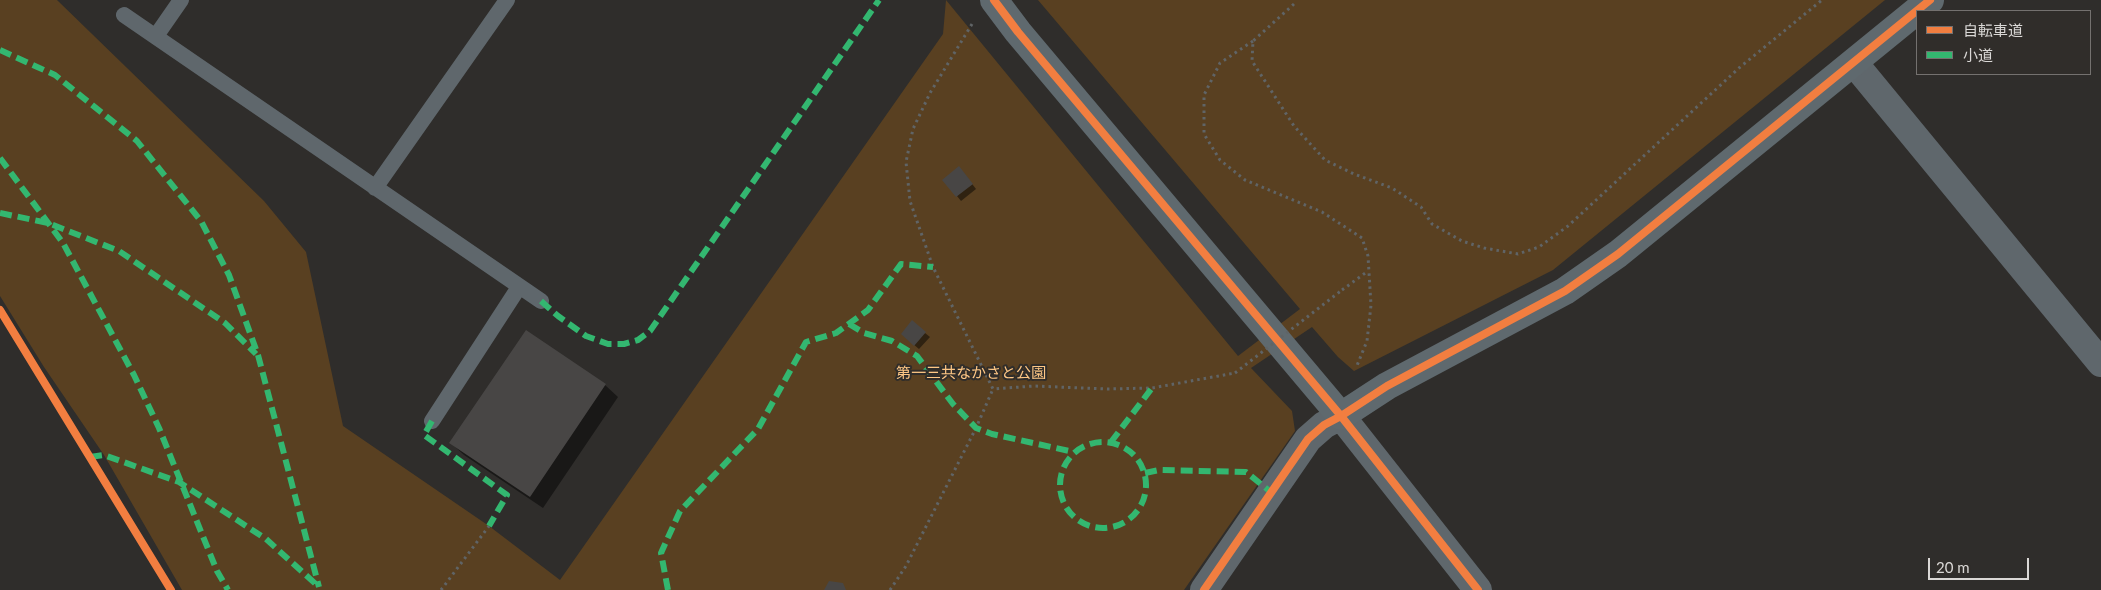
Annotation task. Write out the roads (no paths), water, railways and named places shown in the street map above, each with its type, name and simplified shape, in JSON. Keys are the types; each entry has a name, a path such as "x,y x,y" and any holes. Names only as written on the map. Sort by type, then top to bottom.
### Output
{"street":[{"path":"994,0 1018,32 1341,416 1478,590"},
{"path":"1918,10 1930,0"},
{"path":"1204,590 1308,439 1324,425 1387,386 1565,291 1618,254 1916,12"},
{"path":"1854,63 2101,363"}],"lane":[{"path":"156,36 182,0"},
{"path":"374,188 507,0"},
{"path":"124,15 541,301"},
{"path":"432,421 519,287"}],"park label":[{"name":"第一三共なかさと公園","path":"971,373"}]}
